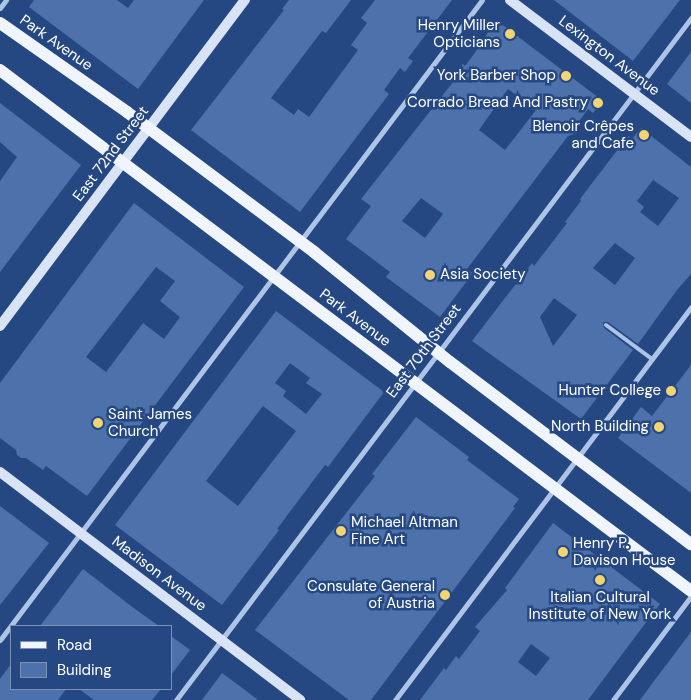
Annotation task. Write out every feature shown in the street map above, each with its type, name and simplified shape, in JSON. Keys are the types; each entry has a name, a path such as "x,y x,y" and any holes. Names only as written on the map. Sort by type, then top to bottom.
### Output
{"main road":[{"name":"East 72nd Street","path":"0,326 245,0"},
{"name":"Lexington Avenue","path":"510,0 691,137"},
{"name":"Park Avenue","path":"0,23 148,129 299,241 438,353 691,544"},
{"name":"Park Avenue","path":"0,70 691,591"},
{"name":"Madison Avenue","path":"0,472 300,700"}],"street":[{"path":"0,8 6,0"},
{"path":"11,625 482,0"},
{"name":"East 70th Street","path":"176,700 691,18"},
{"path":"395,700 691,307"},
{"path":"613,700 691,596"},
{"path":"0,640 10,627"}],"lane":[{"path":"606,324 652,359"}],"building":[{"path":"34,0 117,0 128,8 134,0 204,0 138,89 29,7"},
{"path":"289,0 351,0 326,33 322,31 271,98 294,115 298,109 309,117 358,50 351,45 367,23 361,18 375,0 452,0 408,58 413,61 405,72 400,68 384,90 389,94 300,212 191,130 284,10 282,9"},
{"path":"554,0 680,0 633,61"},
{"path":"496,20 603,101 593,113 588,109 578,123 576,133 568,136 467,269 473,273 440,317 386,277 390,272 346,239 371,206 361,199 457,77 454,76 463,64 465,66","holes":["508,89 536,110 505,150 479,130","421,198 443,214 425,238 402,221"]},
{"path":"691,52 691,103 667,84"},
{"path":"0,103 81,165 0,272 0,181 17,157 0,142"},
{"path":"641,128 691,167 691,274 677,290 638,344 608,322 603,322 604,328 633,350 581,419 472,341 532,263 534,266 567,223 565,222 581,201 580,199 628,136 632,139","holes":["653,180 679,198 658,226 640,212 644,207 637,201","615,243 635,258 615,285 593,268","554,298 577,315 553,346 540,317"]},
{"path":"134,203 244,287 87,496 46,466 43,470 26,458 21,458 17,455 16,450 0,438 0,383","holes":["156,267 175,281 160,301 180,317 164,339 143,323 106,372 86,357"]},
{"path":"276,311 384,392 328,467 325,465 222,605 115,525","holes":["290,363 310,378 306,383 322,394 306,414 283,396 286,391 275,383","263,406 296,431 238,506 206,481"]},
{"name":"Hunter College","path":"691,365 691,493 618,438 641,407 652,416"},
{"path":"416,417 469,457 467,460 519,499 513,507 515,508 371,700 349,700 255,630 375,476 372,474"},
{"path":"0,506 49,543 0,605"},
{"path":"553,523 660,604 588,700 420,700 444,668 446,670 456,656 459,659 480,631 475,627 507,590 505,588","holes":["531,644 550,658 536,676 518,662"]},
{"path":"83,569 158,625 41,625"},
{"path":"691,632 691,700 640,700 651,685"},
{"path":"172,637 190,650 172,674"},
{"path":"10,665 10,690 65,690 58,700 0,700 0,679"},
{"path":"222,673 241,687 258,700 202,700"},
{"path":"80,690 160,690 152,700 94,700"}],"place":[{"name":"Henry Miller Opticians","path":"510,34"},
{"name":"York Barber Shop","path":"566,76"},
{"name":"Corrado Bread And Pastry","path":"598,103"},
{"name":"Blenoir Crêpes and Cafe","path":"644,135"},
{"name":"Asia Society","path":"430,275"},
{"name":"Hunter College","path":"671,391"},
{"name":"Saint James Church","path":"98,423"},
{"name":"North Building","path":"659,427"},
{"name":"Michael Altman Fine Art","path":"341,531"},
{"name":"Henry P. Davison House","path":"563,552"},
{"name":"Italian Cultural Institute of New York","path":"600,580"},
{"name":"Consulate General of Austria","path":"445,595"}]}
